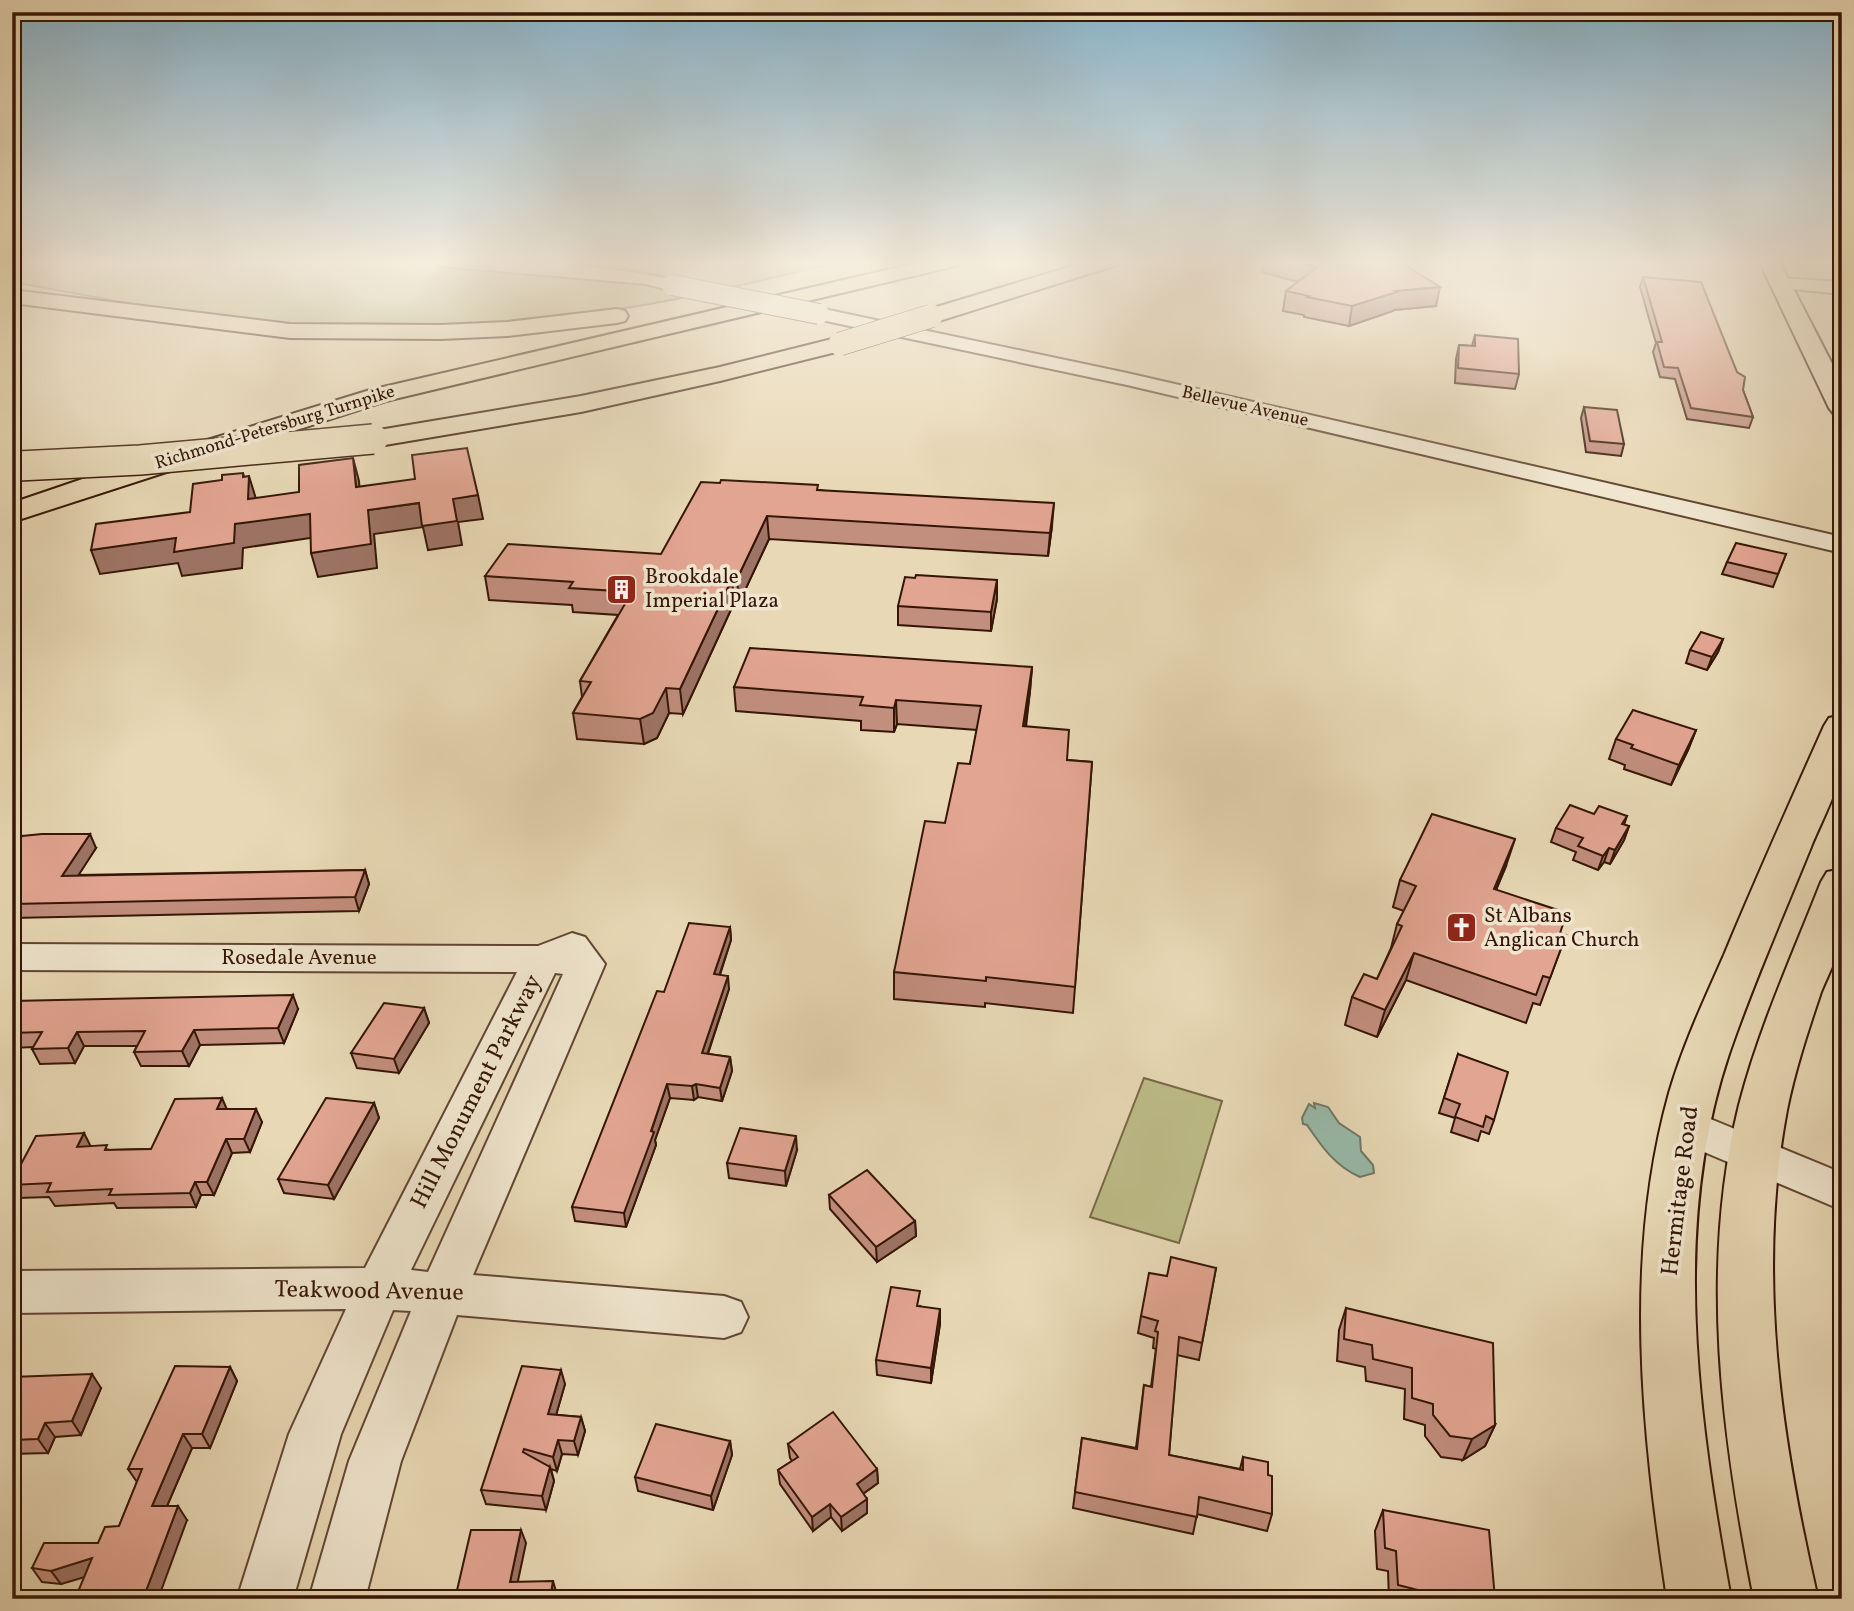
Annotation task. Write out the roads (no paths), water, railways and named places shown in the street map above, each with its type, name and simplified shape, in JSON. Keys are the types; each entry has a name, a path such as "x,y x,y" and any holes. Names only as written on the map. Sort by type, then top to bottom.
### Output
{"main road":[{"name":"Richmond-Petersburg Turnpike","path":"14,474 89,463 311,396 555,336"},
{"name":"Richmond-Petersburg Turnpike","path":"12,513 116,477 379,396 632,336"},
{"path":"14,474 373,439 581,404 720,374 865,336"},
{"path":"1807,336 1842,408"},
{"name":"Hermitage Road","path":"1699,1599 1682,1486 1670,1351 1672,1236 1686,1126 1694,1091 1722,1010 1842,726"},
{"path":"1786,1599 1766,1496 1749,1362 1747,1245 1755,1156 1763,1108 1786,1031 1842,882"}],"street":[{"name":"Bellevue Avenue","path":"924,336 1126,379 1842,545"},
{"name":"Hill Monument Parkway","path":"265,1599 316,1434 379,1288 543,959 572,946 586,964 443,1291 374,1461 337,1599"},
{"name":"Rosedale Avenue","path":"12,957 543,959"},
{"path":"1686,1126 1842,1192"},
{"name":"Teakwood Avenue","path":"12,1292 379,1288 443,1291 724,1317"}],"place":[{"name":"Brookdale Imperial Plaza","path":"622,589"},
{"name":"St Albans Anglican Church","path":"1461,928"}]}
